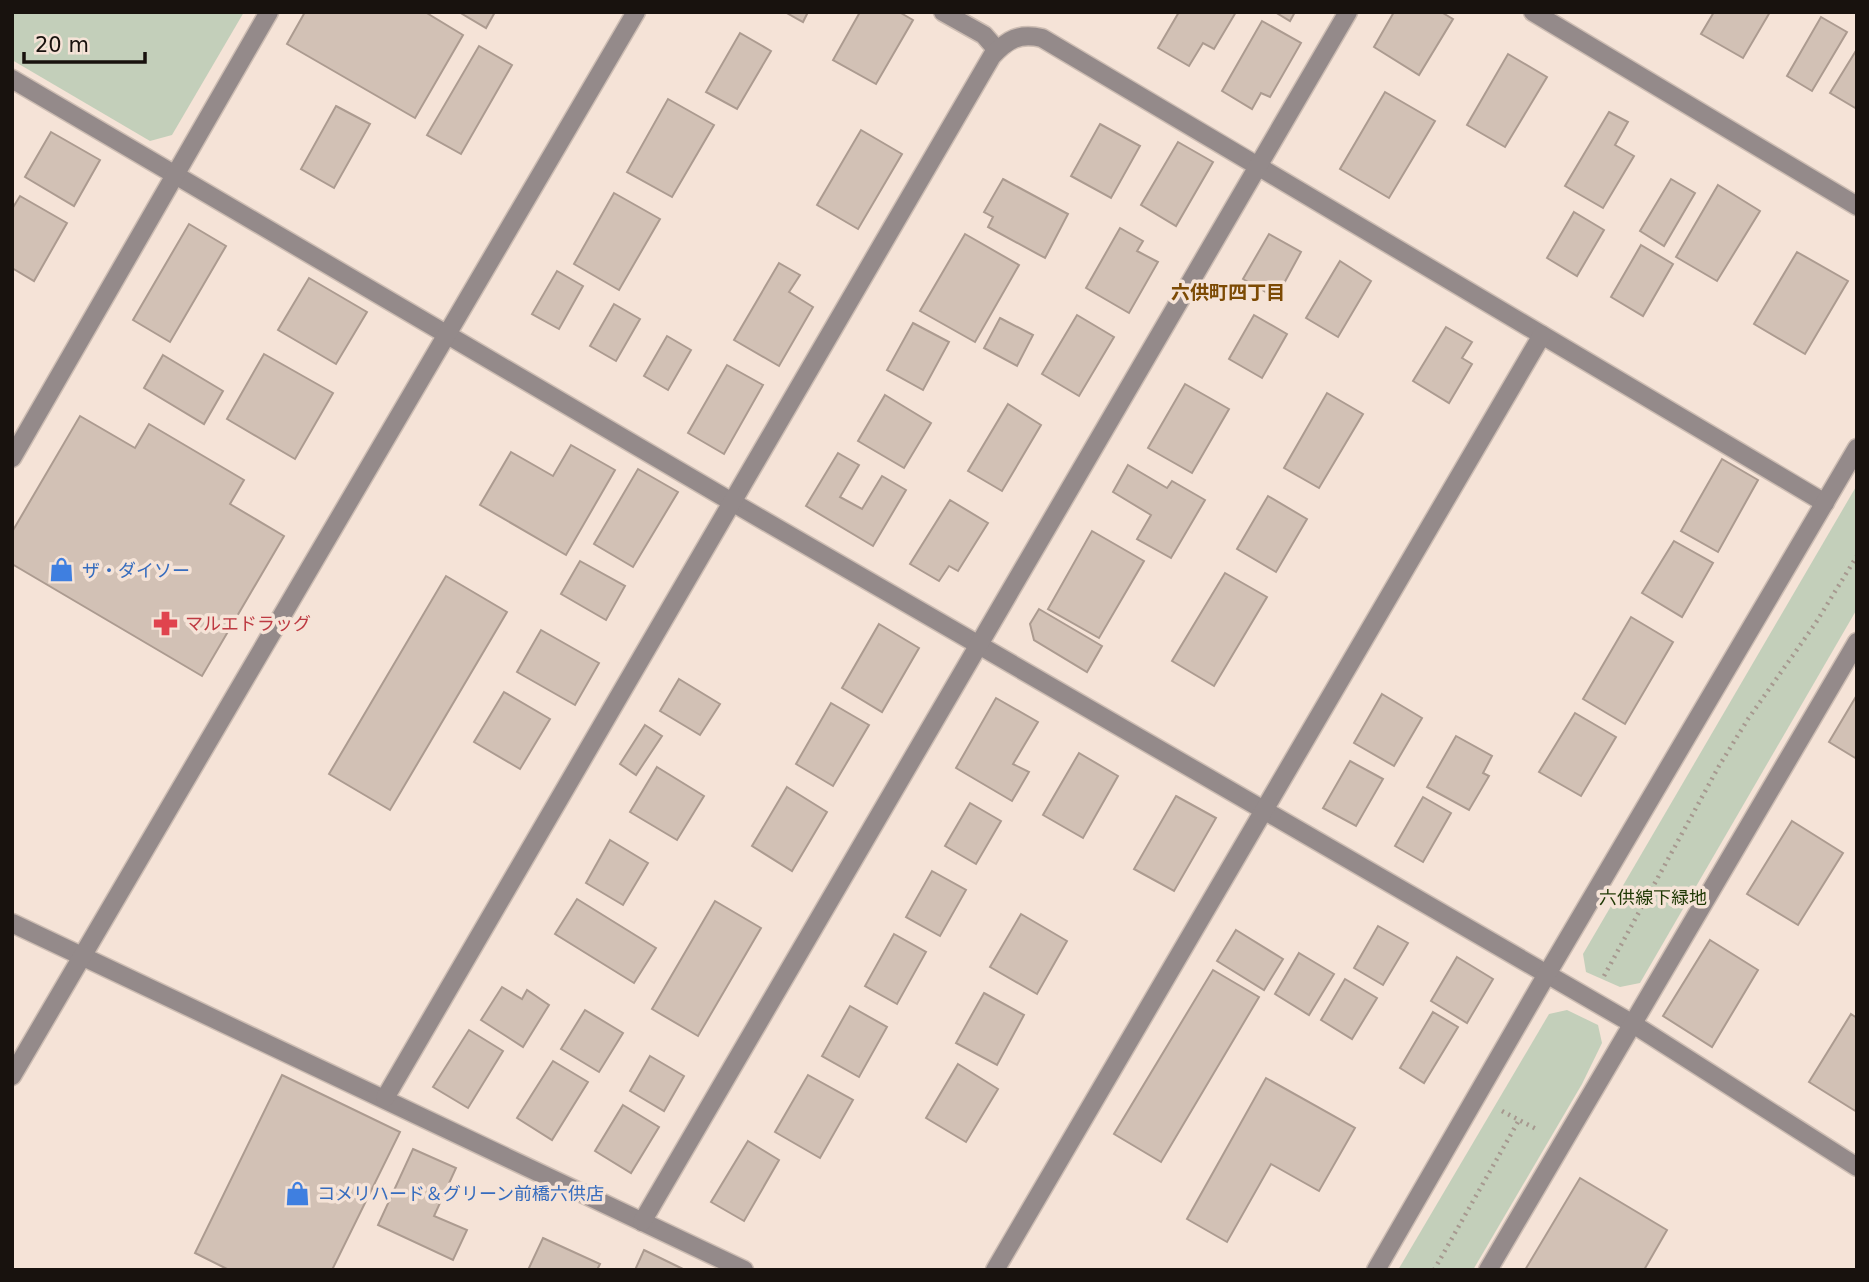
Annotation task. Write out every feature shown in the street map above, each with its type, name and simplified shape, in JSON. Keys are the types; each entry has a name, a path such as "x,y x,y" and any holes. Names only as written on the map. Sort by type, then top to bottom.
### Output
{"street":[{"path":"12,458 269,12"},
{"path":"12,1076 636,12"},
{"path":"943,12 984,36 998,50"},
{"path":"642,1222 1348,12"},
{"path":"1533,12 1857,206"},
{"path":"385,1098 985,68 1002,44 1016,37 1027,35 1042,38 1825,503"},
{"path":"12,79 978,646 1633,1024 1857,1167"},
{"path":"995,1270 1542,335"},
{"path":"1376,1270 1546,974 1857,448"},
{"path":"1488,1270 1857,642"},
{"path":"12,923 744,1270"}],"path":[{"path":"1591,1001 1719,765 1857,557"},
{"path":"1476,1099 1561,1143"},
{"path":"1434,1270 1519,1120"}],"green space":[{"path":"12,12 244,12 172,135 150,141 12,60"},
{"name":"六供線下緑地","path":"1857,485 1857,609 1640,983 1620,987 1586,972 1583,954"},
{"path":"1567,1010 1598,1025 1602,1043 1582,1084 1473,1270 1398,1270 1549,1014"}],"building":[{"path":"305,12 425,12 463,35 415,118 287,44"},
{"path":"459,12 495,12 486,28"},
{"path":"785,12 808,12 803,22"},
{"path":"860,12 899,12 913,20 876,84 833,60"},
{"path":"1179,12 1236,12 1214,49 1203,43 1189,66 1158,48"},
{"path":"1275,12 1295,12 1290,21"},
{"path":"1394,12 1441,12 1453,19 1419,75 1374,47"},
{"path":"1714,12 1770,12 1743,58 1701,34"},
{"path":"1821,17 1847,32 1812,91 1787,76"},
{"path":"1262,21 1301,43 1270,97 1261,93 1252,109 1222,91"},
{"path":"740,33 771,51 737,109 706,92"},
{"path":"479,46 512,65 461,154 427,135"},
{"path":"1857,49 1857,109 1830,93"},
{"path":"1508,54 1547,77 1505,147 1467,125"},
{"path":"1385,92 1435,121 1389,198 1340,169"},
{"path":"668,99 714,125 672,197 627,172"},
{"path":"336,106 370,124 334,188 301,169"},
{"path":"1609,112 1628,122 1615,145 1634,156 1603,208 1565,186"},
{"path":"1100,124 1140,146 1111,198 1071,176"},
{"path":"861,130 902,154 858,229 817,205"},
{"path":"51,132 100,160 74,206 25,177"},
{"path":"1178,142 1213,162 1176,226 1141,205"},
{"path":"1003,179 1068,214 1045,258 988,227 993,217 984,212"},
{"path":"1671,179 1695,193 1664,246 1640,231"},
{"path":"1718,185 1760,211 1717,281 1676,257"},
{"path":"614,193 660,219 619,290 574,264"},
{"path":"20,196 67,223 34,281 12,268 12,209"},
{"path":"1574,212 1604,230 1577,276 1547,258"},
{"path":"189,224 226,246 170,342 133,320"},
{"path":"1120,228 1143,241 1137,251 1158,262 1129,313 1086,288"},
{"path":"965,234 1019,265 975,342 920,311"},
{"path":"1269,234 1301,252 1276,298 1243,279"},
{"path":"1641,245 1673,264 1643,316 1611,297"},
{"path":"1797,252 1848,281 1805,354 1754,324"},
{"path":"1340,261 1371,281 1338,337 1306,318"},
{"path":"779,263 800,275 789,292 813,307 779,366 734,340"},
{"path":"557,271 583,286 559,329 532,314"},
{"path":"309,278 367,312 336,364 278,330"},
{"path":"614,304 640,319 616,361 590,346"},
{"path":"1077,315 1114,337 1079,396 1042,374"},
{"path":"1254,315 1287,334 1262,378 1229,359"},
{"path":"1000,318 1033,335 1017,366 984,348"},
{"path":"913,323 949,342 923,390 887,370"},
{"path":"1446,327 1472,342 1462,358 1472,364 1449,403 1413,381"},
{"path":"667,336 691,350 668,390 644,376"},
{"path":"264,354 333,393 295,459 227,419"},
{"path":"163,355 223,391 204,424 144,388"},
{"path":"727,365 763,385 724,454 688,433"},
{"path":"1185,384 1229,409 1192,473 1148,448"},
{"path":"1327,393 1363,414 1319,488 1284,468"},
{"path":"885,395 931,423 904,468 858,441"},
{"path":"1008,404 1041,425 1002,491 968,471"},
{"path":"80,416 135,448 149,424 244,480 230,504 284,536 202,676 12,564 12,532"},
{"path":"571,445 615,470 566,555 480,505 511,452 553,476"},
{"path":"838,453 859,465 840,497 862,509 882,476 906,490 873,546 806,506"},
{"path":"1722,459 1758,480 1718,552 1681,531"},
{"path":"1128,465 1167,488 1172,481 1205,500 1171,558 1137,539 1151,515 1113,492"},
{"path":"638,469 678,492 633,567 594,544"},
{"path":"1268,496 1307,519 1276,572 1237,549"},
{"path":"950,500 988,523 958,571 949,566 939,581 910,564"},
{"path":"1092,531 1144,561 1099,638 1048,609"},
{"path":"1674,541 1713,563 1682,617 1642,593"},
{"path":"580,561 625,586 606,620 561,594"},
{"path":"1225,573 1267,597 1214,686 1172,661"},
{"path":"446,576 507,612 390,810 329,774"},
{"path":"1039,609 1102,646 1087,672 1034,640 1030,624"},
{"path":"1631,617 1673,642 1625,724 1583,699"},
{"path":"879,624 919,648 882,712 842,688"},
{"path":"541,630 599,663 575,705 517,672"},
{"path":"679,679 720,704 700,735 660,711"},
{"path":"504,692 550,719 520,769 474,742"},
{"path":"1382,694 1422,718 1394,766 1354,743"},
{"path":"1857,695 1857,759 1829,742"},
{"path":"996,698 1038,722 1013,764 1029,772 1012,801 956,768"},
{"path":"831,703 869,725 833,786 796,764"},
{"path":"1575,713 1616,737 1581,796 1539,772"},
{"path":"645,725 662,736 636,775 620,764"},
{"path":"1456,736 1492,756 1483,773 1489,776 1469,810 1427,787"},
{"path":"1079,753 1118,776 1083,838 1043,815"},
{"path":"1350,761 1383,779 1356,826 1323,808"},
{"path":"657,767 704,796 677,840 630,812"},
{"path":"787,787 827,812 792,871 752,846"},
{"path":"1176,796 1216,818 1174,891 1134,869"},
{"path":"1423,797 1451,813 1423,862 1395,846"},
{"path":"970,803 1001,821 976,864 945,846"},
{"path":"1792,821 1843,853 1798,925 1747,894"},
{"path":"610,840 648,863 623,905 586,883"},
{"path":"932,871 966,890 940,936 906,917"},
{"path":"577,899 656,948 634,983 555,934"},
{"path":"715,901 761,928 698,1036 652,1009"},
{"path":"1021,914 1067,941 1037,994 990,967"},
{"path":"1378,926 1408,943 1383,985 1354,968"},
{"path":"1236,930 1283,959 1264,990 1217,961"},
{"path":"894,934 926,952 897,1004 865,986"},
{"path":"1710,940 1758,970 1712,1047 1663,1016"},
{"path":"1299,953 1334,974 1309,1015 1275,994"},
{"path":"1457,957 1493,979 1467,1023 1431,1001"},
{"path":"1213,970 1259,997 1161,1162 1114,1134"},
{"path":"1345,979 1377,998 1352,1039 1321,1020"},
{"path":"502,987 522,999 527,990 549,1005 523,1047 481,1020"},
{"path":"984,993 1024,1015 997,1065 956,1043"},
{"path":"850,1006 887,1027 859,1077 822,1056"},
{"path":"585,1010 623,1033 599,1072 561,1049"},
{"path":"1433,1012 1458,1027 1424,1083 1400,1068"},
{"path":"1851,1014 1857,1018 1857,1112 1809,1082"},
{"path":"469,1030 503,1051 468,1108 433,1087"},
{"path":"650,1056 684,1076 664,1111 630,1091"},
{"path":"553,1061 588,1082 552,1140 517,1118"},
{"path":"958,1064 998,1089 966,1142 926,1118"},
{"name":"コメリハード＆グリーン前橋六供店","path":"282,1075 400,1132 332,1270 229,1270 195,1253"},
{"path":"808,1075 853,1100 820,1158 775,1132"},
{"path":"1266,1078 1355,1128 1319,1191 1271,1164 1227,1242 1187,1219"},
{"path":"623,1105 659,1127 631,1173 595,1151"},
{"path":"748,1141 779,1160 744,1221 711,1202"},
{"path":"413,1149 456,1168 434,1216 467,1230 453,1260 378,1225"},
{"path":"1580,1178 1667,1230 1644,1270 1525,1270"},
{"path":"543,1238 600,1264 597,1270 528,1270"},
{"path":"644,1250 685,1270 635,1270"}],"place":[{"name":"ザ・ダイソー","path":"62,570"},
{"name":"マルエドラッグ","path":"165,623"},
{"name":"コメリハード＆グリーン前橋六供店","path":"297,1193"}],"district":[{"name":"六供町四丁目","path":"1228,292"}]}
